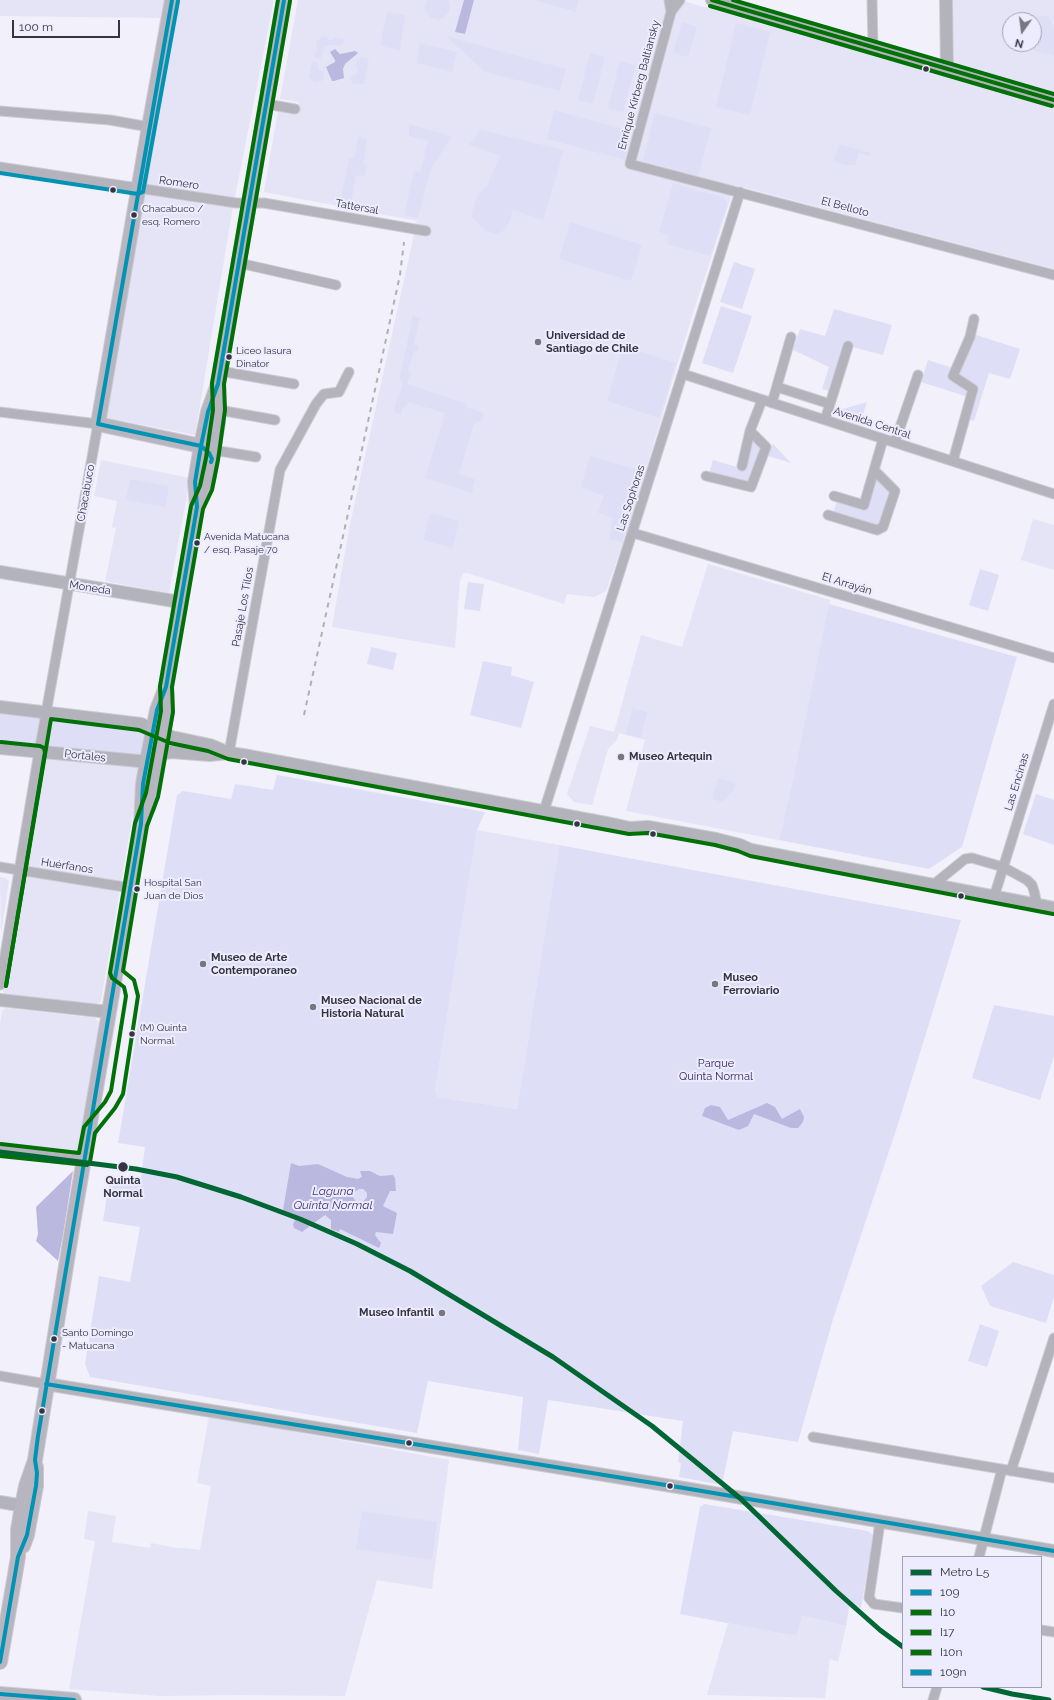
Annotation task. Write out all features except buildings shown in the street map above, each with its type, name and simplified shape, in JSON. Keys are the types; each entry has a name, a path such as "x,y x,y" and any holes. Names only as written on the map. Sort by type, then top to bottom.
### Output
{"main road":[{"name":"Chacabuco","path":"98,424 139,188 148,127 172,0"},
{"path":"142,824 143,784 147,761 167,705 166,687 197,507 206,488 209,452 208,412 219,377 284,0"},
{"path":"712,0 1054,100"},
{"path":"946,0 946,68"},
{"path":"209,452 219,410 219,377"},
{"path":"98,424 209,452"},
{"name":"Moneda","path":"0,572 180,602"},
{"path":"0,707 141,724 172,738 210,745 229,753 630,828 648,827 716,839 740,845 751,850 1054,908"},
{"path":"0,1662 18,1557 18,1530 27,1507 26,1486 35,1460 46,1384 130,888 142,824 152,795 160,754 158,731"},
{"name":"Portales","path":"0,748 147,761"},
{"path":"147,761 160,754 171,752 210,755 229,753"},
{"path":"0,1000 109,1012"},
{"path":"0,1150 84,1160"},
{"path":"46,1384 690,1489 1054,1551"},
{"path":"0,1502 27,1507"},
{"path":"0,1694 74,1700"}],"street":[{"name":"Enrique Kirberg Baltiansky","path":"669,0 671,12"},
{"name":"Enrique Kirberg Baltiansky","path":"630,164 671,12 680,0"},
{"path":"872,0 873,47"},
{"path":"266,104 295,108"},
{"path":"0,111 110,120 148,127"},
{"name":"El Belloto","path":"630,164 1054,275"},
{"name":"Romero","path":"0,167 236,203 284,206"},
{"name":"Las Sophoras","path":"544,811 740,192"},
{"name":"Tattersal","path":"284,206 426,232"},
{"path":"239,263 336,285"},
{"path":"953,461 973,389 953,376 970,337 974,319"},
{"path":"772,403 791,337"},
{"path":"825,420 848,346"},
{"name":"Pasaje Los Tilos","path":"229,753 280,470 316,404 324,394 339,392 349,372"},
{"name":"Avenida Central","path":"683,374 1054,494"},
{"path":"895,442 918,375"},
{"path":"219,377 294,384"},
{"path":"777,386 830,404"},
{"path":"742,466 750,432 762,400"},
{"path":"219,410 275,420"},
{"path":"0,412 98,424"},
{"name":"Chacabuco","path":"0,985 39,752 98,424"},
{"path":"706,476 751,487 766,447 750,432"},
{"path":"834,496 864,505 884,439"},
{"path":"209,452 256,457"},
{"path":"828,515 878,530 884,527 895,491 875,471"},
{"name":"El Arrayán","path":"633,533 1054,658"},
{"name":"Las Encinas","path":"994,897 1054,704"},
{"path":"933,885 969,858 1003,867 1027,880 1032,885 1037,905"},
{"name":"Huérfanos","path":"0,867 130,888"},
{"path":"1011,1471 1054,1338"},
{"path":"0,1376 46,1384"},
{"path":"813,1437 1054,1478"},
{"path":"979,1556 1002,1469"},
{"path":"880,1522 869,1598 874,1604 902,1608"},
{"path":"1042,1630 1054,1632"},
{"path":"933,1700 937,1688"}],"shaded area":[{"path":"0,0 274,0 232,212 195,435 93,415 160,18 0,16"},
{"name":"Universidad de Santiago de Chile","path":"298,0 680,0 946,77 954,62 952,0 1054,0 1054,269 735,185 692,316 627,532 606,591 594,597 567,594 564,604 467,573 463,574 460,580 455,648 332,627 349,529 417,221 264,192 278,111 296,114 299,102 280,99"},
{"path":"101,460 190,478 169,593 105,581 116,528 112,527 117,501 94,496"},
{"path":"1033,519 1054,525 1054,570 1021,560"},
{"path":"708,564 830,600 779,840 626,811 645,740 619,733 617,740 608,749 592,805 574,802 567,794 590,726 614,732 641,635 682,647"},
{"name":"Hospital San Juan de Dios","path":"42,754 134,763 141,768 121,882 22,867"},
{"path":"477,830 559,845 517,1109 438,1097 435,1091"},
{"name":"Hospital San Juan de Dios","path":"23,875 120,890 101,1000 99,1003 96,1004 5,994 3,991"},
{"path":"0,877 6,878 9,881 1,933"},
{"path":"6,1008 95,1018 100,1023 79,1148 75,1152 0,1142 0,1025 2,1011"},
{"path":"209,1416 449,1460 432,1589 377,1580 345,1696 159,1696 69,1689 95,1541 84,1539 88,1511 116,1516 112,1542 150,1548 151,1543 177,1548 200,1550 211,1486 197,1483"},
{"path":"801,1616 846,1626 838,1662 830,1659 825,1698 707,1695 728,1623 796,1636"}],"green space":[{"path":"427,0 448,0 450,4 449,12 439,20 431,18 426,12 425,8"},
{"path":"533,0 579,0 576,12"},
{"path":"387,12 405,15 400,50 380,46"},
{"path":"1042,16 1049,16 1054,30 1054,56 1039,52 1042,52"},
{"path":"682,22 697,27 688,57 673,53"},
{"path":"736,23 770,32 750,115 716,107"},
{"path":"323,36 327,37 329,40 332,40 334,37 344,39 345,42 339,46 325,46 321,58 317,59 314,55 317,50 316,42"},
{"path":"446,36 566,69 560,91 485,72"},
{"path":"420,43 457,52 452,72 416,63"},
{"path":"590,53 605,57 593,104 578,100"},
{"path":"361,57 369,59 364,84 353,84 350,79 357,73 358,70 355,66 356,62"},
{"path":"313,61 318,63 318,70 323,72 324,75 322,81 315,82 309,78"},
{"path":"620,61 636,65 623,112 608,108"},
{"path":"554,110 632,131 625,160 547,139"},
{"path":"655,113 711,128 698,176 643,161"},
{"path":"409,124 452,136 430,171 418,218 404,215 414,171 420,172 428,141 409,136"},
{"path":"481,130 564,150 543,220 513,210 509,222 503,231 497,234 485,230 471,216 478,193 487,187 490,177 501,156 469,145"},
{"path":"360,136 367,140 363,164 367,165 364,177 356,175 351,205 340,204 349,158 354,158 358,137"},
{"path":"839,144 871,153 870,156 859,153 855,165 844,165 834,161"},
{"path":"673,183 724,198 727,205 710,256 667,244 669,235 659,232"},
{"path":"570,222 642,245 631,281 559,259"},
{"path":"734,262 755,269 742,309 720,302"},
{"path":"721,306 752,316 733,373 702,363"},
{"path":"834,309 892,325 883,355 852,347 838,394 822,389 829,367 793,350 800,329 825,336"},
{"path":"413,315 420,318 414,344 419,346 418,352 414,351 408,371 411,372 407,384 467,404 466,407 484,414 481,422 478,421 477,423 474,423 459,474 475,479 472,493 425,478 445,413 408,402 406,407 403,407 401,415 394,412 397,398 399,398 403,383 401,382 400,376"},
{"path":"973,334 1020,349 1010,379 989,373 974,421 963,417 968,397 921,382 928,360 959,370"},
{"path":"623,346 676,363 659,418 607,401"},
{"path":"867,402 861,420 836,411"},
{"path":"753,439 770,448 773,444 791,463 765,455 755,488 709,474 713,460 744,469"},
{"path":"590,456 644,472 622,542 609,539 613,518 598,513 604,496 581,487"},
{"path":"130,479 169,486 166,507 126,500"},
{"path":"877,479 892,492 882,524 876,527 833,513 838,498 866,507"},
{"path":"430,513 459,521 452,548 423,540"},
{"path":"980,569 999,575 988,611 969,605"},
{"path":"468,582 484,584 480,611 464,609"},
{"path":"829,604 1017,657 962,847 929,869 779,840"},
{"path":"371,647 397,653 393,670 367,664"},
{"path":"483,661 512,667 511,675 534,682 521,728 470,715"},
{"path":"632,708 647,712 641,738 626,734"},
{"path":"0,710 147,727 144,755 0,743"},
{"name":"Parque Quinta Normal","path":"277,775 485,812 477,830 435,1091 438,1097 517,1109 559,845 961,920 898,1124 833,1319 798,1442 733,1431 722,1485 679,1477 681,1463 678,1462 683,1421 548,1400 539,1454 518,1450 523,1397 428,1381 417,1433 90,1377 85,1364 99,1276 130,1282 140,1227 103,1221 109,1182 140,1186 145,1147 118,1143 177,795 183,791 231,799 235,784 273,790"},
{"path":"718,778 736,783 734,790 722,802 712,799"},
{"path":"1036,794 1054,800 1054,845 1023,834"},
{"path":"994,1005 1054,1016 1054,1056 1040,1100 972,1078"},
{"path":"1013,1262 1054,1275 1054,1297 1046,1323 990,1306 981,1286"},
{"path":"980,1324 999,1331 987,1367 968,1361"},
{"path":"704,1504 868,1531 873,1535 861,1608 849,1607 846,1626 802,1616 796,1636 680,1614 700,1507"},
{"path":"362,1511 437,1522 432,1560 356,1549"}],"water":[{"path":"464,0 474,0 465,34 455,32"},
{"path":"335,49 340,54 355,51 358,53 345,64 343,69 344,78 332,81 326,67 335,62 330,52"},
{"path":"767,1103 775,1107 782,1119 800,1109 804,1117 803,1122 798,1128 791,1128 754,1114 748,1126 739,1130 702,1116 705,1108 711,1105 720,1107 728,1120"},
{"name":"Laguna Quinta Normal","path":"291,1163 299,1166 318,1164 347,1177 358,1179 362,1177 360,1171 370,1171 380,1176 393,1175 395,1178 396,1191 390,1191 383,1206 397,1213 393,1234 376,1232 375,1235 381,1243 379,1248 340,1229 339,1232 331,1229 331,1220 325,1215 302,1232 294,1228 293,1224 296,1218 302,1219 283,1210","holes":["359,1189 363,1189 367,1193 367,1197 363,1202 356,1202 353,1197 353,1193"]},
{"path":"73,1171 58,1261 36,1241 38,1234 36,1207"}],"railway":[{"path":"304,715 400,275 404,242"}],"metro line":[{"name":"L5","path":"0,1152 136,1169 177,1177 241,1197 300,1219 357,1244 410,1271 553,1357 652,1426 741,1499 836,1591 880,1630 902,1646"},
{"name":"L5","path":"987,1688 1049,1700"}],"transit line":[{"name":"109","path":"172,0 98,424 201,446 209,453 212,459 211,462"},
{"name":"I17","path":"1,1144 79,1153 84,1127 105,1102 111,1091 126,996 124,987 112,978 110,973 135,823 146,793 161,711 160,686 191,506 200,486 206,458 213,410 212,383 278,0"},
{"name":"109","path":"0,1662 18,1557 27,1535 36,1486 37,1473 35,1460 38,1436 141,824 143,784 157,710 166,687 197,507 195,482 201,446 208,412 218,384 284,0"},
{"name":"I10n","path":"712,0 1054,100"},
{"name":"I17","path":"733,0 1054,94"},
{"name":"109n","path":"0,173 138,194 143,192 178,1"},
{"name":"I10","path":"0,1156 87,1165 90,1162 95,1133 115,1108 123,1094 138,996 134,980 123,971 147,826 158,797 173,712 172,687 203,509 212,490 218,460 225,410 224,384 290,1"},
{"name":"I10","path":"710,6 1052,106"},
{"name":"I10","path":"6,986 51,719 139,730 170,743 208,751 228,759 629,834 648,833 715,845 750,856 1053,914"},
{"name":"I17","path":"1,742 40,746 44,748 45,752 6,986"},
{"name":"109","path":"46,1384 690,1489 1054,1551"},
{"name":"109","path":"0,1694 74,1700"}],"place":[{"name":"Chacabuco / esq. Romero","path":"134,215"},
{"name":"Universidad de Santiago de Chile","path":"538,342"},
{"name":"Liceo Iasura Dinator","path":"229,357"},
{"name":"Avenida Matucana / esq. Pasaje 70","path":"197,543"},
{"name":"Museo Artequin","path":"621,757"},
{"name":"Hospital San Juan de Dios","path":"137,889"},
{"name":"Museo de Arte Contemporaneo","path":"203,964"},
{"name":"Museo Ferroviario","path":"715,984"},
{"name":"Museo Nacional de Historia Natural","path":"313,1007"},
{"name":"(M) Quinta Normal","path":"132,1034"},
{"name":"Quinta Normal","path":"123,1167"},
{"name":"Museo Infantil","path":"442,1313"},
{"name":"Santo Domingo - Matucana","path":"54,1339"}]}
